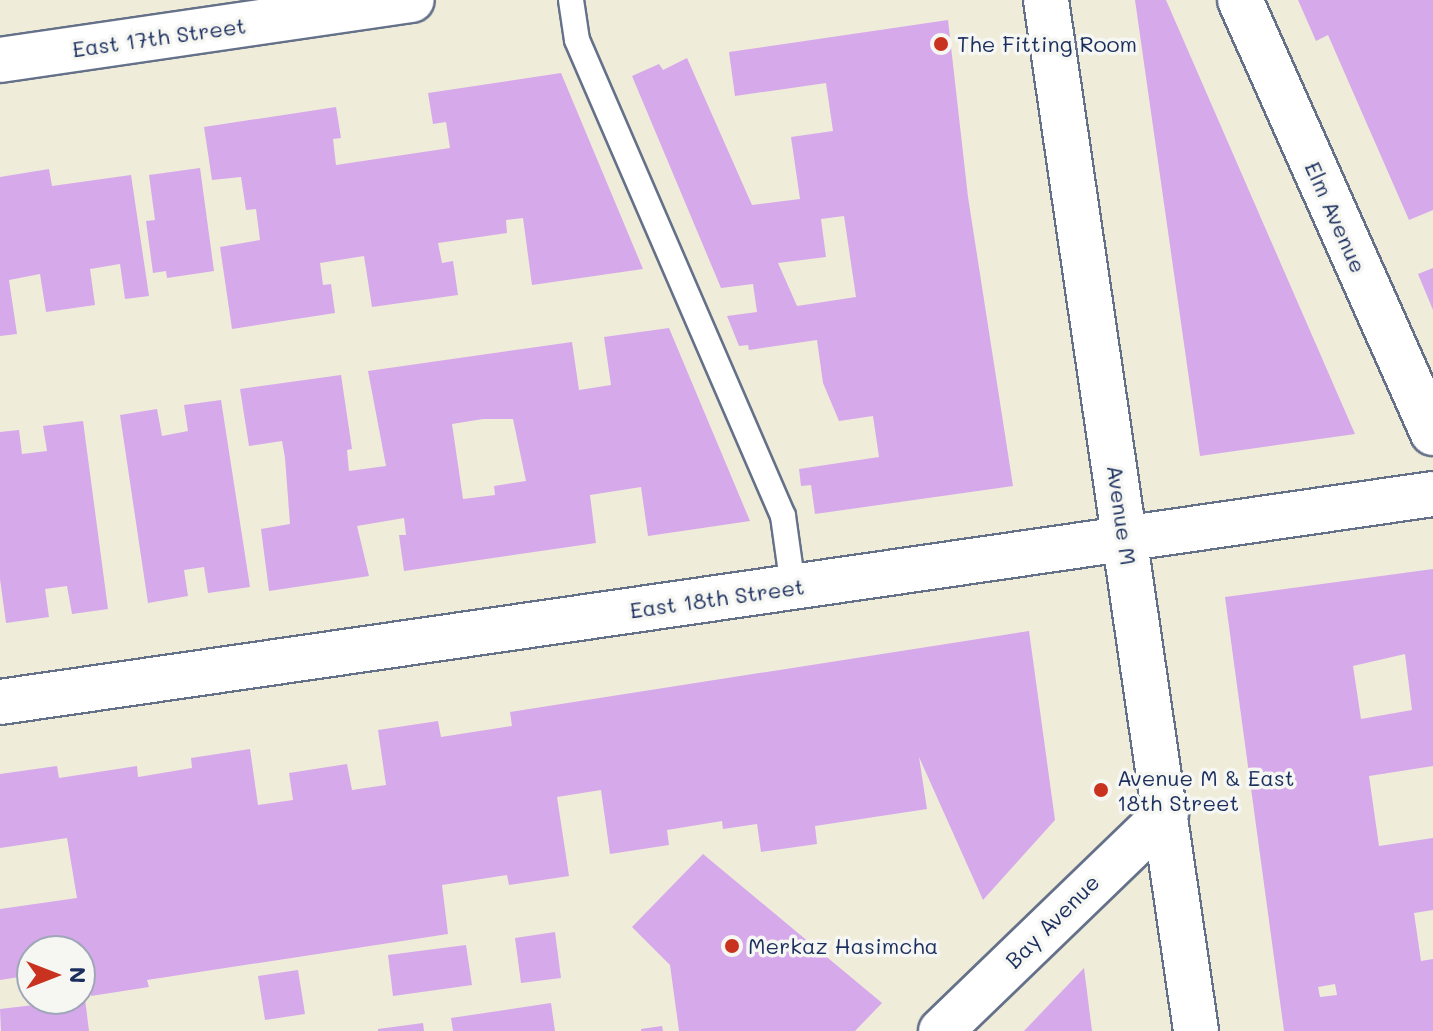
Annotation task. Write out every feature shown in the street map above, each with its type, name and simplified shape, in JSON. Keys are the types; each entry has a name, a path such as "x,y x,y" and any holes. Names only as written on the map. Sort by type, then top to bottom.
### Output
{"street":[{"name":"East 17th Street","path":"0,60 412,0"},
{"name":"Avenue M","path":"1046,0 1196,1031"},
{"name":"Elm Avenue","path":"1240,0 1433,433"},
{"name":"East 18th Street","path":"0,702 1433,494"},
{"name":"Bay Avenue","path":"941,1031 1166,814"}],"lane":[{"path":"571,0 577,40 783,516 793,587"}],"building":[{"path":"1135,0 1166,0 1355,434 1200,456"},
{"path":"1298,0 1433,0 1433,210 1409,220 1328,35 1316,41"},
{"path":"948,20 968,197 1013,486 815,514 811,485 801,486 799,469 879,457 873,416 839,421 823,383 817,340 749,350 748,345 739,346 727,316 757,312 753,284 721,288 632,76 659,64 663,70 687,58 752,205 800,199 791,137 833,131 826,83 735,96 729,52","holes":["844,216 856,297 797,306 778,263 826,257 821,219"]},
{"path":"561,73 643,269 532,285 523,218 506,220 507,233 438,243 442,263 453,261 458,295 372,307 364,256 320,263 323,285 331,284 335,313 232,329 220,247 260,240 256,209 246,210 241,177 212,180 204,127 336,107 341,138 333,139 336,165 450,148 446,122 433,124 428,93"},
{"path":"200,168 214,271 167,278 166,271 153,273 146,221 155,220 149,175"},
{"path":"49,169 52,186 131,175 149,296 125,299 120,264 90,269 95,305 46,312 40,274 9,280 17,334 0,336 0,177"},
{"path":"1433,268 1433,310 1418,274"},
{"path":"669,328 750,521 648,536 641,487 590,495 596,543 404,571 399,535 406,535 404,518 357,526 369,576 269,591 261,529 290,524 285,458 282,441 249,446 240,389 341,375 352,449 347,450 349,471 386,466 368,371 572,342 579,390 611,385 604,337","holes":["483,419 513,419 526,481 494,486 495,495 463,499 452,424"]},
{"path":"221,400 250,587 208,593 204,567 184,570 188,596 148,603 120,415 157,409 162,436 188,431 184,405"},
{"path":"83,421 108,609 72,614 67,586 45,589 49,617 6,623 0,579 0,432 19,430 22,454 47,451 43,426"},
{"path":"1433,569 1433,766 1369,776 1379,846 1433,838 1433,910 1414,913 1421,961 1433,959 1433,1031 1284,1031 1225,597","holes":["1405,654 1412,710 1361,719 1353,666","1335,984 1337,995 1320,997 1318,987"]},
{"path":"1029,631 1055,820 983,900 919,757 927,809 815,826 817,844 761,852 757,824 723,829 722,821 667,830 669,845 610,854 601,790 557,797 569,876 509,885 507,875 442,885 448,934 147,980 149,987 96,995 96,935 16,935 16,978 0,980 0,909 77,898 67,838 0,848 0,774 57,766 59,778 137,766 138,777 192,768 191,758 250,749 258,805 293,800 289,773 347,764 352,790 386,785 378,730 438,721 441,737 512,726 510,712"},
{"name":"Merkaz Hasimcha","path":"703,854 882,1003 855,1031 679,1031 670,965 632,927"},
{"path":"555,932 561,978 521,983 515,938"},
{"path":"466,945 472,985 393,996 388,955"},
{"path":"1084,968 1092,1031 1024,1031"},
{"path":"298,970 305,1014 265,1020 258,976"},
{"path":"551,1003 555,1031 453,1031 451,1018"},
{"path":"16,1007 16,1015 87,1015 89,1031 1,1031 0,1009"},
{"path":"423,1023 424,1031 378,1031 378,1029"},
{"path":"662,1026 663,1031 641,1031 641,1029"}],"place":[{"name":"The Fitting Room","path":"941,44"},
{"name":"Avenue M & East 18th Street","path":"1101,790"},
{"name":"Merkaz Hasimcha","path":"732,946"}]}
